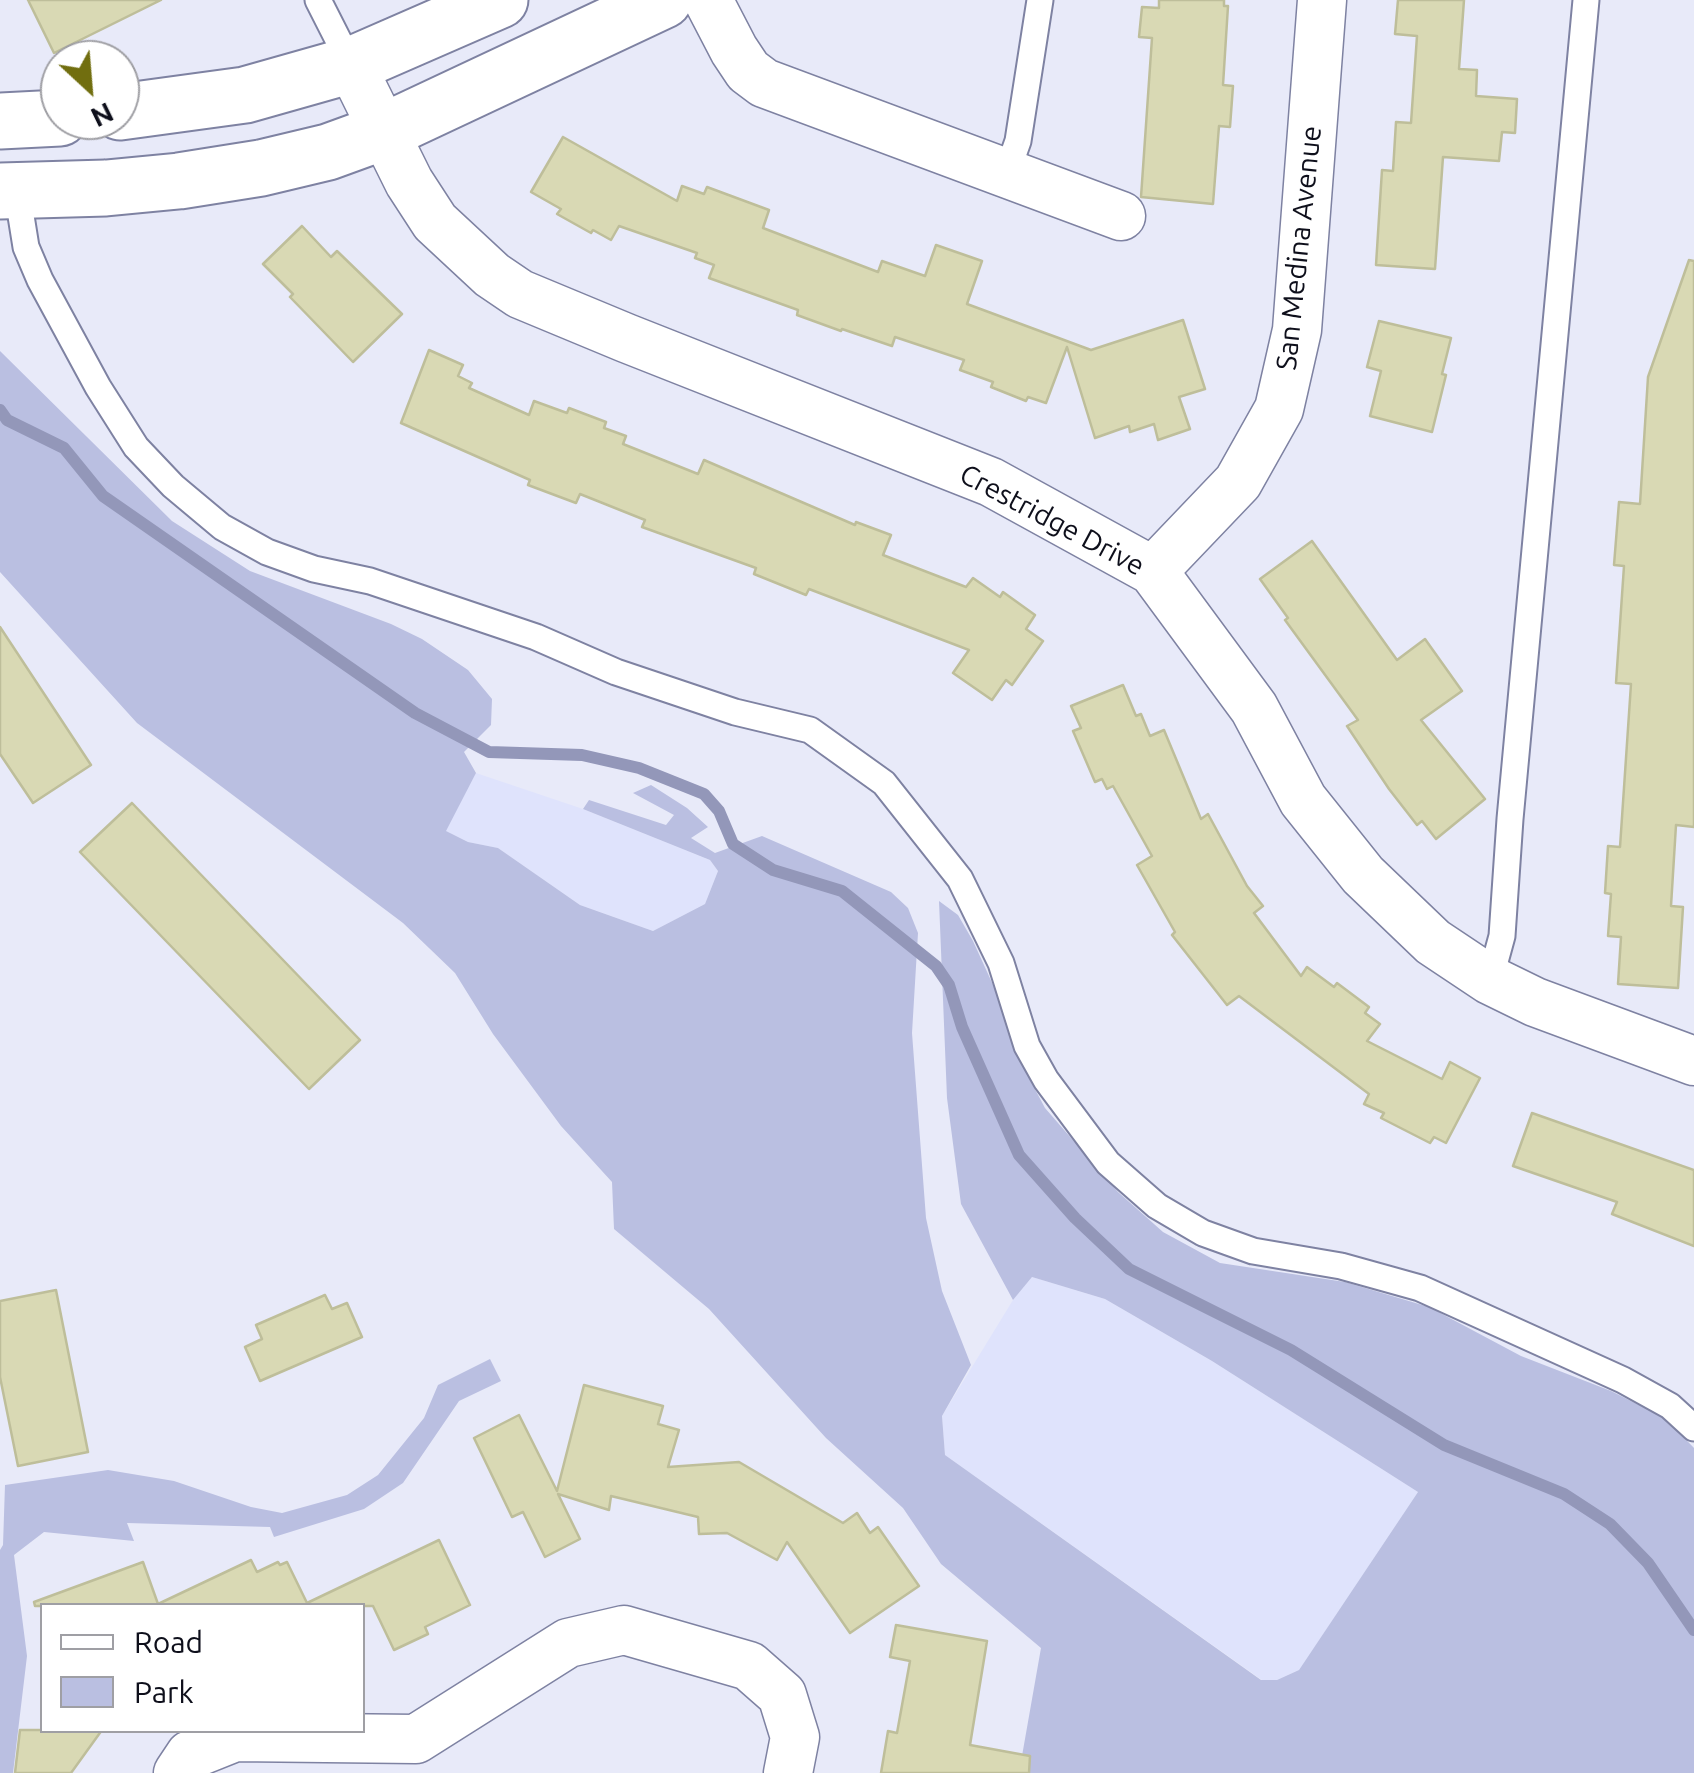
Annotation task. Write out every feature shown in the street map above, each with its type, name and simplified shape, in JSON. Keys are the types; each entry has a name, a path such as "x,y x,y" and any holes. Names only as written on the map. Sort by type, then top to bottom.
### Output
{"main road":[{"path":"140,109 245,95 351,65 500,0"},
{"path":"8,191 179,182 328,152 383,132 664,0"},
{"path":"0,122 40,119"}],"street":[{"path":"708,0 741,60 764,83 1121,216"},
{"name":"San Medina Avenue","path":"1153,572 1238,482 1280,408 1296,330 1322,0"},
{"name":"Crestridge Drive","path":"351,65 409,182 435,222 492,276 520,294 991,482 1153,572 1254,708 1303,800 1364,875 1433,942 1490,980 1535,1002 1694,1060"},
{"path":"178,1773 190,1754 235,1737 416,1739 568,1643 624,1630 749,1666 782,1695 795,1736 788,1773"}],"lane":[{"path":"318,0 351,65"},
{"path":"1006,175 1018,142 1040,0"},
{"path":"1490,980 1502,936 1586,0"},
{"path":"8,191 40,280 98,388 136,447 173,486 222,528 267,552 314,569 370,581 518,630 616,672 735,712 810,730 884,783 960,878 1001,963 1026,1046 1046,1080 1108,1163 1157,1206 1202,1233 1254,1251 1341,1266 1420,1288 1624,1380 1670,1406 1694,1428"}],"shaded area":[{"path":"476,773 583,809 710,860 718,871 705,904 653,931 580,905 498,848 468,842 445,831"},
{"path":"1032,1277 1105,1299 1212,1361 1418,1492 1299,1670 1277,1680 1262,1680 945,1455 942,1416 1013,1300"}],"green space":[{"path":"0,351 172,521 250,571 391,624 422,639 468,670 492,699 491,725 464,752 476,773 446,831 468,842 498,848 580,905 653,931 705,904 718,871 710,860 583,809 589,800 666,825 674,815 633,793 651,785 708,827 691,838 715,853 762,836 891,892 908,908 918,933 912,1033 926,1218 942,1291 971,1365 942,1416 945,1455 1261,1680 1277,1680 1299,1670 1418,1492 1212,1361 1105,1299 1032,1277 1013,1300 961,1204 947,1098 939,901 958,915 973,941 999,998 1020,1061 1045,1108 1118,1192 1163,1232 1220,1263 1345,1282 1429,1307 1521,1356 1611,1391 1665,1418 1694,1448 1694,1773 1019,1773 1041,1648 941,1564 903,1508 826,1438 709,1309 614,1229 612,1182 561,1126 493,1034 455,973 403,923 137,723 0,572"},
{"path":"490,1359 501,1381 459,1401 403,1483 364,1509 274,1537 270,1527 127,1523 134,1541 44,1532 14,1555 27,1656 13,1773 0,1773 0,1550 5,1485 108,1470 174,1481 251,1507 282,1513 347,1495 378,1475 424,1418 438,1385"}],"building":[{"path":"28,0 161,0 80,40 48,40"},
{"path":"1159,0 1224,0 1224,6 1228,6 1223,85 1233,86 1230,127 1219,126 1213,204 1141,197 1152,38 1139,37 1142,7 1159,8"},
{"path":"1398,0 1464,0 1459,69 1477,70 1476,96 1517,99 1515,133 1502,132 1499,161 1443,157 1435,269 1376,265 1382,170 1393,171 1396,122 1411,123 1417,36 1395,34"},
{"path":"563,137 677,201 682,186 704,194 707,187 769,210 763,228 878,272 882,261 925,276 936,245 982,261 967,304 1091,350 1183,320 1205,389 1179,397 1190,429 1158,440 1154,424 1130,432 1129,426 1095,438 1067,347 1046,403 1028,397 1026,401 991,387 993,382 960,370 964,360 895,337 892,346 841,331 797,315 798,310 709,278 714,265 695,258 697,253 619,226 611,240 593,230 591,233 557,214 561,209 531,192"},
{"path":"302,226 331,257 337,251 402,314 353,362 263,264"},
{"path":"1689,260 1694,261 1694,827 1676,825 1671,906 1683,907 1678,988 1618,984 1621,937 1608,936 1611,894 1605,893 1608,846 1620,847 1631,684 1616,683 1624,566 1614,565 1619,502 1640,504 1648,377"},
{"path":"1379,321 1451,338 1432,432 1370,416 1381,371 1367,367"},
{"path":"429,350 463,365 458,376 472,383 469,388 529,415 534,401 567,413 569,408 606,422 604,428 626,436 623,444 698,474 704,460 855,525 856,522 891,535 883,555 966,587 973,578 1000,597 1003,592 1035,615 1026,629 1043,641 1012,685 1006,680 992,700 953,673 969,650 809,589 806,595 754,574 756,568 642,527 645,520 580,494 576,503 528,485 530,480 401,423"},
{"path":"1312,541 1397,660 1425,639 1462,691 1421,720 1485,799 1436,839 1422,821 1417,825 1389,789 1347,726 1358,720 1260,579"},
{"path":"0,627 91,765 33,803 0,754"},
{"path":"1123,685 1136,716 1141,714 1150,736 1164,730 1201,819 1208,814 1247,886 1263,906 1254,913 1301,976 1307,967 1369,1007 1365,1013 1380,1024 1367,1041 1442,1079 1450,1062 1480,1078 1446,1143 1434,1137 1430,1143 1381,1118 1384,1113 1364,1104 1369,1094 1239,996 1227,1005 1172,935 1175,932 1137,865 1152,856 1113,786 1107,789 1102,779 1095,782 1073,731 1081,728 1071,706"},
{"path":"132,803 360,1040 309,1089 80,852"},
{"path":"1532,1113 1694,1170 1694,1246 1612,1214 1617,1202 1513,1166"},
{"path":"56,1290 88,1452 18,1466 0,1377 0,1301"},
{"path":"325,1295 332,1309 347,1303 362,1337 260,1381 245,1347 262,1339 256,1325"},
{"path":"584,1385 663,1406 658,1424 679,1430 668,1467 739,1462 843,1523 857,1513 870,1533 878,1527 919,1586 850,1633 787,1542 777,1560 727,1533 699,1534 698,1517 611,1496 609,1510 558,1494 580,1539 545,1557 523,1512 512,1517 474,1438 519,1415 557,1491"},
{"path":"439,1540 470,1605 425,1627 428,1634 394,1650 373,1606 307,1603"},
{"path":"251,1560 257,1572 287,1562 307,1603 160,1603"},
{"path":"143,1562 158,1603 35,1606 34,1602"},
{"path":"896,1625 987,1641 970,1745 1030,1756 1029,1773 881,1773 888,1731 897,1733 910,1661 890,1657"},
{"path":"20,1730 100,1733 71,1773 15,1773"}],"waterway":[{"path":"0,410 7,420 64,448 103,496 415,713 489,752 582,755 639,768 704,794 719,811 733,844 773,870 842,891 936,966 949,985 962,1027 1019,1155 1075,1218 1129,1269 1291,1350 1444,1445 1564,1494 1610,1524 1648,1563 1694,1630"}]}
